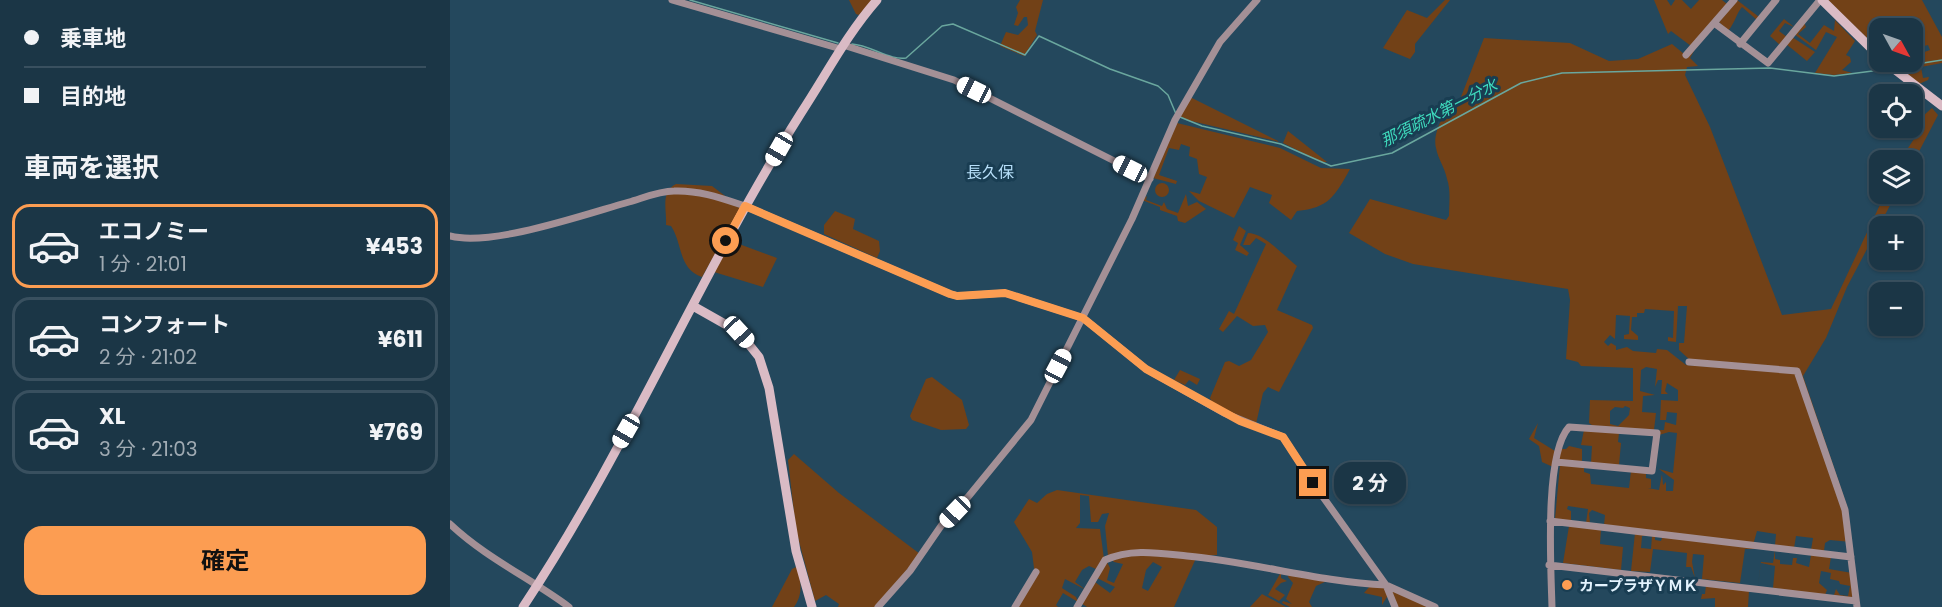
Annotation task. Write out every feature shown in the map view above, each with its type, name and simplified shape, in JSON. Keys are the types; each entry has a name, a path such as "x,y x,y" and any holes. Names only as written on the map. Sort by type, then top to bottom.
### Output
{"street":[{"path":"672,0 954,81 1150,179"},
{"path":"523,607 658,374 745,206 842,47 877,0"},
{"path":"878,607 910,571 941,526 968,497 1031,420 1150,179 1175,120 1220,42 1257,0"},
{"path":"1740,44 1776,0"},
{"path":"1714,23 1768,63 1821,0 1869,46"},
{"path":"1686,55 1730,1"},
{"path":"1898,72 1942,106"},
{"path":"450,236 475,238 543,227 671,190 712,194 950,294 957,296 1005,293 1083,318 1146,369 1240,421 1283,437 1386,585 1395,607"},
{"path":"693,306 739,332 759,357 769,388 796,551 812,607"},
{"path":"1549,565 1857,604 1845,510 1797,371 1689,362"},
{"path":"1552,607 1549,565 1550,521 1556,462 1558,448 1569,427 1657,433 1652,471 1556,462"},
{"path":"1550,521 1851,557"},
{"path":"450,524 496,562 538,584 568,607"},
{"path":"1077,607 1105,560 1127,553 1145,552 1222,559 1386,585 1435,607"},
{"path":"1015,607 1036,572"}],"shaded area":[{"path":"849,0 873,0 859,15 856,14"},
{"path":"1020,0 1043,0 1035,31 1037,35 1024,56 1000,46 1006,32 1018,35 1028,25 1027,17 1024,17 1018,26 1014,25 1018,13 1016,7"},
{"path":"1445,0 1450,0 1415,44 1415,52 1410,59 1383,48 1407,10 1427,18"},
{"path":"1654,0 1667,0 1671,6 1675,0 1682,0 1691,9 1699,0 1722,0 1727,4 1691,46 1671,31 1668,34"},
{"path":"1737,0 1759,17 1757,20 1742,7 1728,31 1719,22"},
{"path":"1828,0 1922,0 1942,37 1942,63 1923,67 1923,52 1930,50 1928,45 1923,46 1923,18 1869,18 1869,40"},
{"path":"1784,19 1794,27 1785,23 1779,31 1787,37 1780,45 1770,36"},
{"path":"1835,20 1855,41 1846,55 1850,57 1851,62 1842,70 1852,73 1834,75 1815,73 1837,37 1826,32 1816,50 1794,34 1804,22 1806,27 1798,34 1810,43 1824,25 1834,31"},
{"path":"1792,37 1815,52 1807,61 1786,44"},
{"path":"1484,38 1570,43 1609,61 1638,59 1672,44 1684,54 1694,51 1690,58 1698,66 1687,67 1685,75 1710,127 1782,315 1831,309 1869,228 1869,245 1847,287 1826,338 1803,376 1848,509 1851,542 1830,540 1825,543 1824,551 1811,550 1813,538 1796,536 1794,548 1775,545 1776,534 1757,531 1753,545 1756,549 1745,549 1740,583 1702,579 1704,555 1693,554 1695,578 1691,567 1686,567 1687,553 1653,549 1650,572 1631,571 1635,533 1655,535 1655,540 1661,541 1663,535 1604,525 1605,515 1592,510 1589,513 1590,523 1586,523 1588,509 1568,506 1567,509 1571,511 1571,521 1555,519 1560,465 1584,467 1584,472 1590,474 1591,484 1629,488 1631,471 1646,472 1646,478 1651,479 1651,488 1648,488 1659,490 1662,474 1663,485 1666,482 1666,491 1673,491 1674,480 1659,469 1673,473 1677,433 1669,432 1659,435 1660,430 1664,430 1665,422 1676,425 1677,413 1667,412 1666,420 1660,420 1661,400 1678,401 1678,390 1667,383 1665,391 1668,394 1661,394 1662,380 1658,380 1655,387 1657,369 1646,367 1641,370 1640,391 1655,395 1643,396 1642,412 1656,413 1654,430 1593,426 1589,423 1590,400 1633,401 1633,368 1581,366 1578,362 1566,359 1570,300 1568,289 1413,264 1385,254 1349,233 1370,199 1446,220 1449,216 1449,188 1435,142 1441,121 1459,102","holes":["1678,306 1687,306 1684,343 1679,343 1679,350 1690,360 1787,372 1686,365 1667,350 1657,349 1656,353 1633,351 1627,347 1616,350 1616,346 1611,343 1608,346 1604,342 1610,335 1615,339 1616,315 1630,316 1629,334 1624,335 1624,339 1638,340 1638,336 1631,330 1632,317 1637,317 1637,313 1644,313 1645,309 1674,311 1673,338 1668,337 1668,341 1676,342","1615,407 1630,408 1629,415 1618,426 1610,424 1610,411","1642,536 1652,536 1651,549 1641,548"]},
{"path":"1904,72 1922,72 1923,78 1929,77 1928,80 1919,84"},
{"path":"1190,97 1280,142 1187,120 1180,116"},
{"path":"1932,108 1938,115 1920,150 1907,150 1915,138 1923,138 1923,116"},
{"path":"1177,123 1280,148 1321,168 1350,169 1330,199 1317,207 1297,211 1291,220 1269,203 1272,195 1250,187 1234,218 1199,201 1189,191 1200,194 1207,177 1199,174 1197,159 1189,156 1190,147 1181,144 1179,150 1169,148 1159,175 1177,181 1176,184 1153,178"},
{"path":"1288,131 1327,162 1321,162 1283,143"},
{"path":"1159,183 1165,183 1169,190 1165,197 1159,197 1155,193 1155,187"},
{"path":"676,184 712,186 741,208 702,277 689,268 675,233 671,226 666,225 666,197 671,187"},
{"path":"1186,194 1188,206 1197,202 1206,209 1185,223 1178,221 1177,216 1142,200 1147,196 1146,200 1162,206 1164,202 1167,209 1178,213"},
{"path":"1880,204 1891,204 1884,216 1875,216"},
{"path":"835,211 855,219 853,229 879,241 880,251 877,258 824,234 824,225"},
{"path":"1239,226 1246,231 1240,245 1249,253 1247,256 1235,250 1238,243 1233,240"},
{"path":"1248,233 1267,241 1297,266 1277,310 1312,325 1313,328 1279,392 1268,387 1263,393 1256,424 1223,411 1210,398 1225,362 1229,361 1239,366 1251,360 1268,332 1265,325 1253,326 1237,316 1223,332 1219,329 1229,311 1234,314 1266,244 1256,238 1250,245 1243,245"},
{"path":"731,241 777,258 763,287 714,272"},
{"path":"1180,370 1200,379 1197,385 1189,380 1185,385 1174,380"},
{"path":"932,377 962,400 969,425 966,429 941,430 912,420 910,416 926,379"},
{"path":"1538,423 1534,438 1555,451 1553,467 1542,462 1539,446 1529,439"},
{"path":"1584,430 1619,433 1618,442 1621,443 1619,465 1591,463 1592,446 1581,445"},
{"path":"1569,446 1582,449 1582,462 1559,460 1560,449 1566,449"},
{"path":"794,454 839,493 920,554 877,607 838,607 839,604 826,595 815,601 796,530 788,460"},
{"path":"1057,490 1196,510 1217,527 1217,555 1197,556 1174,607 1087,607 1081,603 1095,582 1110,593 1115,587 1097,578 1107,562 1110,568 1107,580 1114,583 1123,564 1114,562 1108,556 1105,526 1109,513 1102,514 1098,522 1091,522 1089,496 1080,495 1080,523 1076,528 1100,529 1104,559 1096,569 1089,566 1082,570 1075,582 1086,590 1065,579 1062,588 1076,597 1078,602 1063,593 1056,605 1058,607 1017,607 1035,576 1032,552 1014,522 1029,499 1037,503 1047,494","holes":["1153,562 1162,567 1148,591 1142,588 1146,570"]},
{"path":"1569,526 1601,529 1600,544 1623,547 1621,570 1563,563"},
{"path":"1775,550 1775,559 1780,560 1780,564 1792,565 1793,558 1797,558 1796,563 1809,567 1811,555 1831,557 1829,569 1852,573 1852,598 1834,595 1836,589 1840,595 1848,596 1850,586 1830,579 1831,573 1821,571 1819,583 1827,590 1825,595 1773,588 1775,566 1761,563 1758,585 1761,562 1773,563"},
{"path":"796,567 800,593 794,607 772,607 792,569"},
{"path":"1281,572 1281,578 1287,581 1275,589 1285,595 1279,601 1268,595"},
{"path":"1289,572 1327,581 1316,586 1309,602 1312,607 1290,607 1282,603 1283,601 1292,604 1286,599 1293,583 1288,577"},
{"path":"1706,585 1749,591 1748,607 1715,607 1715,598 1701,599 1702,594 1705,594"},
{"path":"1370,586 1384,587 1388,595 1382,605 1382,597 1364,593"},
{"path":"1393,586 1436,607 1392,607 1390,592"},
{"path":"1262,594 1286,607 1250,607"}],"waterway":[{"name":"那須疏水第一分水","path":"690,0 838,43"},
{"name":"那須疏水第一分水","path":"852,44 894,57 906,58 942,26 953,24 1025,55 1039,36 1110,69 1158,86 1168,95 1176,114"},
{"name":"那須疏水第一分水","path":"1923,63 1942,60"},
{"name":"那須疏水第一分水","path":"1180,117 1202,126 1281,144 1331,166 1392,153 1521,83 1562,73 1770,68 1834,76 1869,71"}],"place":[{"name":"カープラザＹＭＫ","path":"1567,585"}],"district":[{"name":"長久保","path":"990,172"}],"route":[{"path":"726,241 745,206 950,294 966,296 991,292 1005,293 1083,318 1146,369 1240,421 1283,437 1313,483"}]}
